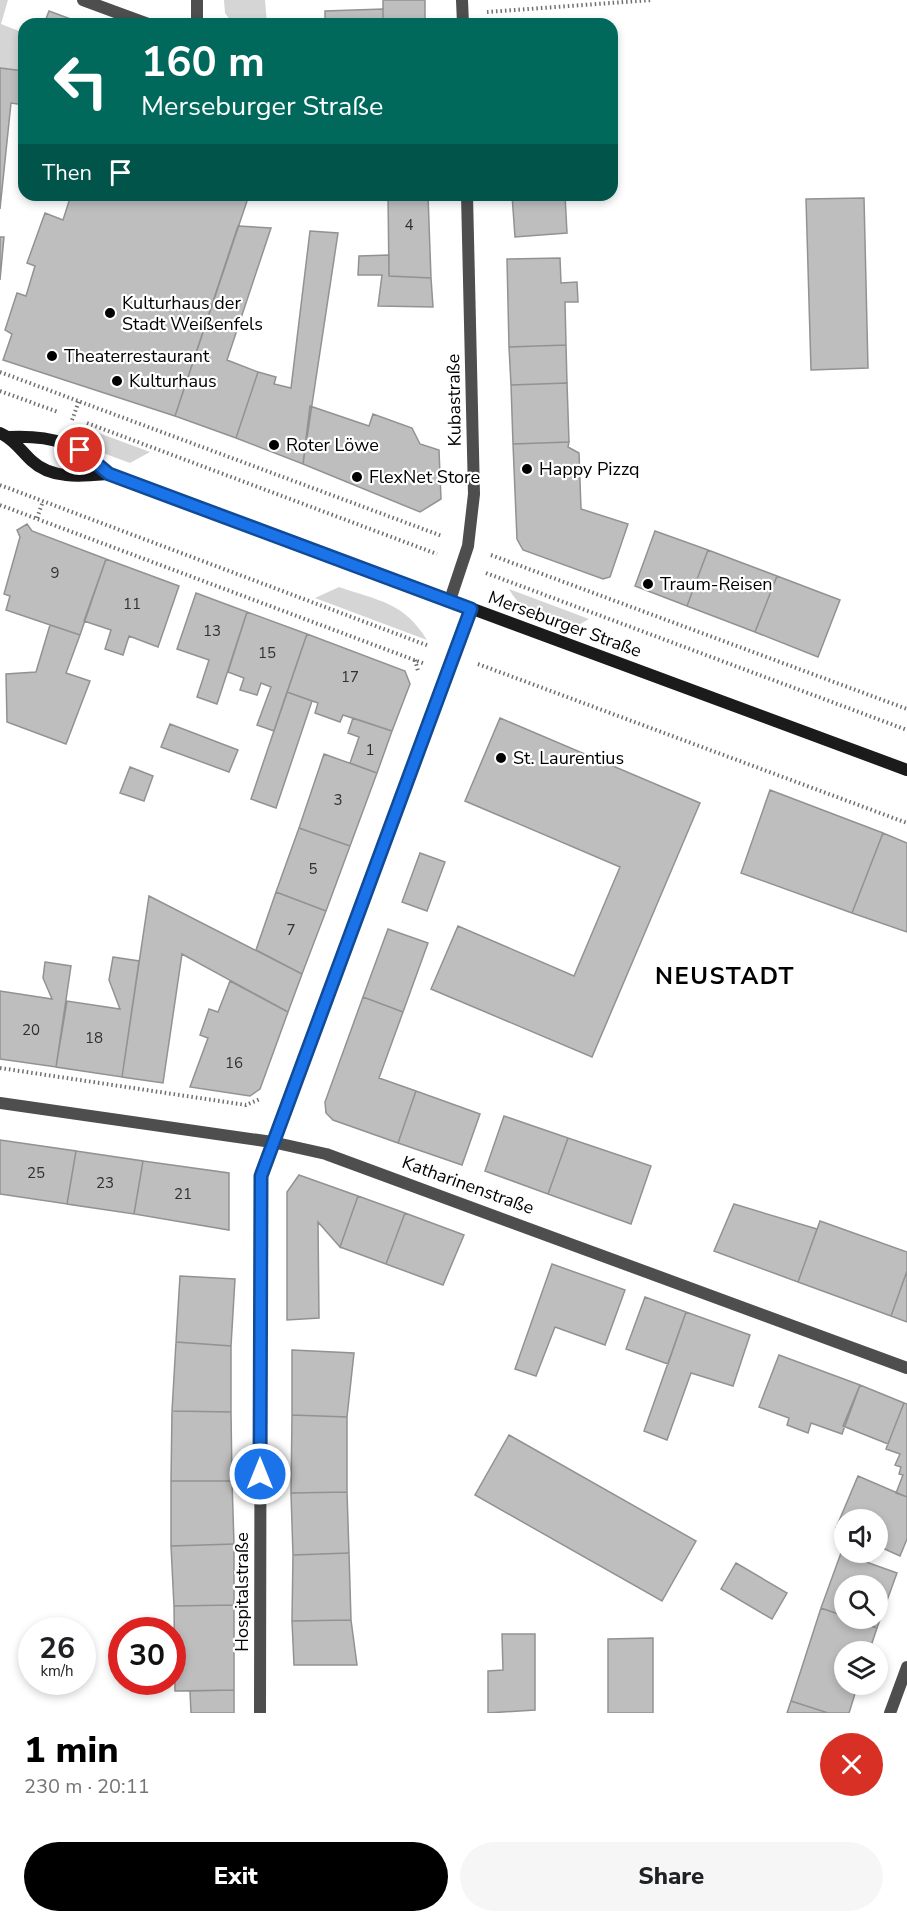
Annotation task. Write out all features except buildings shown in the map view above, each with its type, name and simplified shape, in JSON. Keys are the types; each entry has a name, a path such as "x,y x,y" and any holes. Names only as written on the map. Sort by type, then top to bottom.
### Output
{"main road":[{"name":"Merseburger Straße","path":"5,435 34,464 52,471 72,477 109,474"},
{"name":"Merseburger Straße","path":"5,435 40,436 62,443 80,450 109,474 907,770"}],"street":[{"path":"83,0 115,6 137,18"},
{"path":"197,0 197,18"},
{"path":"462,0 462,18"},
{"name":"Kubastraße","path":"450,600 468,546 474,494 467,201"},
{"name":"Hospitalstraße","path":"260,1713 261,1176 471,609"},
{"name":"Katharinenstraße","path":"0,1103 272,1142 326,1154 378,1171 907,1368"},
{"path":"890,1713 907,1667"}],"path":[{"path":"472,18 652,0"},
{"path":"0,372 907,709"},
{"path":"0,505 448,673"},
{"path":"415,660 419,677"},
{"path":"0,1068 246,1106 264,1094"}],"shaded area":[{"path":"0,0 8,0 1,24 18,31 18,70 0,68"},
{"path":"224,0 265,0 266,18 229,18 225,13"},
{"path":"88,429 150,452 130,463 76,443"},
{"path":"339,587 400,610 418,627 427,640 315,598"},
{"path":"509,589 589,619 573,628 546,618 521,604"}],"place":[{"name":"Kulturhaus der Stadt Weißenfels","path":"110,313"},
{"name":"Theaterrestaurant","path":"52,356"},
{"name":"Kulturhaus","path":"117,381"},
{"name":"Roter Löwe","path":"274,445"},
{"name":"Happy Pizzq","path":"527,469"},
{"name":"FlexNet Store","path":"357,477"},
{"name":"Traum-Reisen","path":"648,584"},
{"name":"St. Laurentius","path":"501,758"}],"district":[{"name":"NEUSTADT","path":"725,976"}],"route":[{"path":"80,450 109,474 471,609 261,1176 260,1474"}]}
